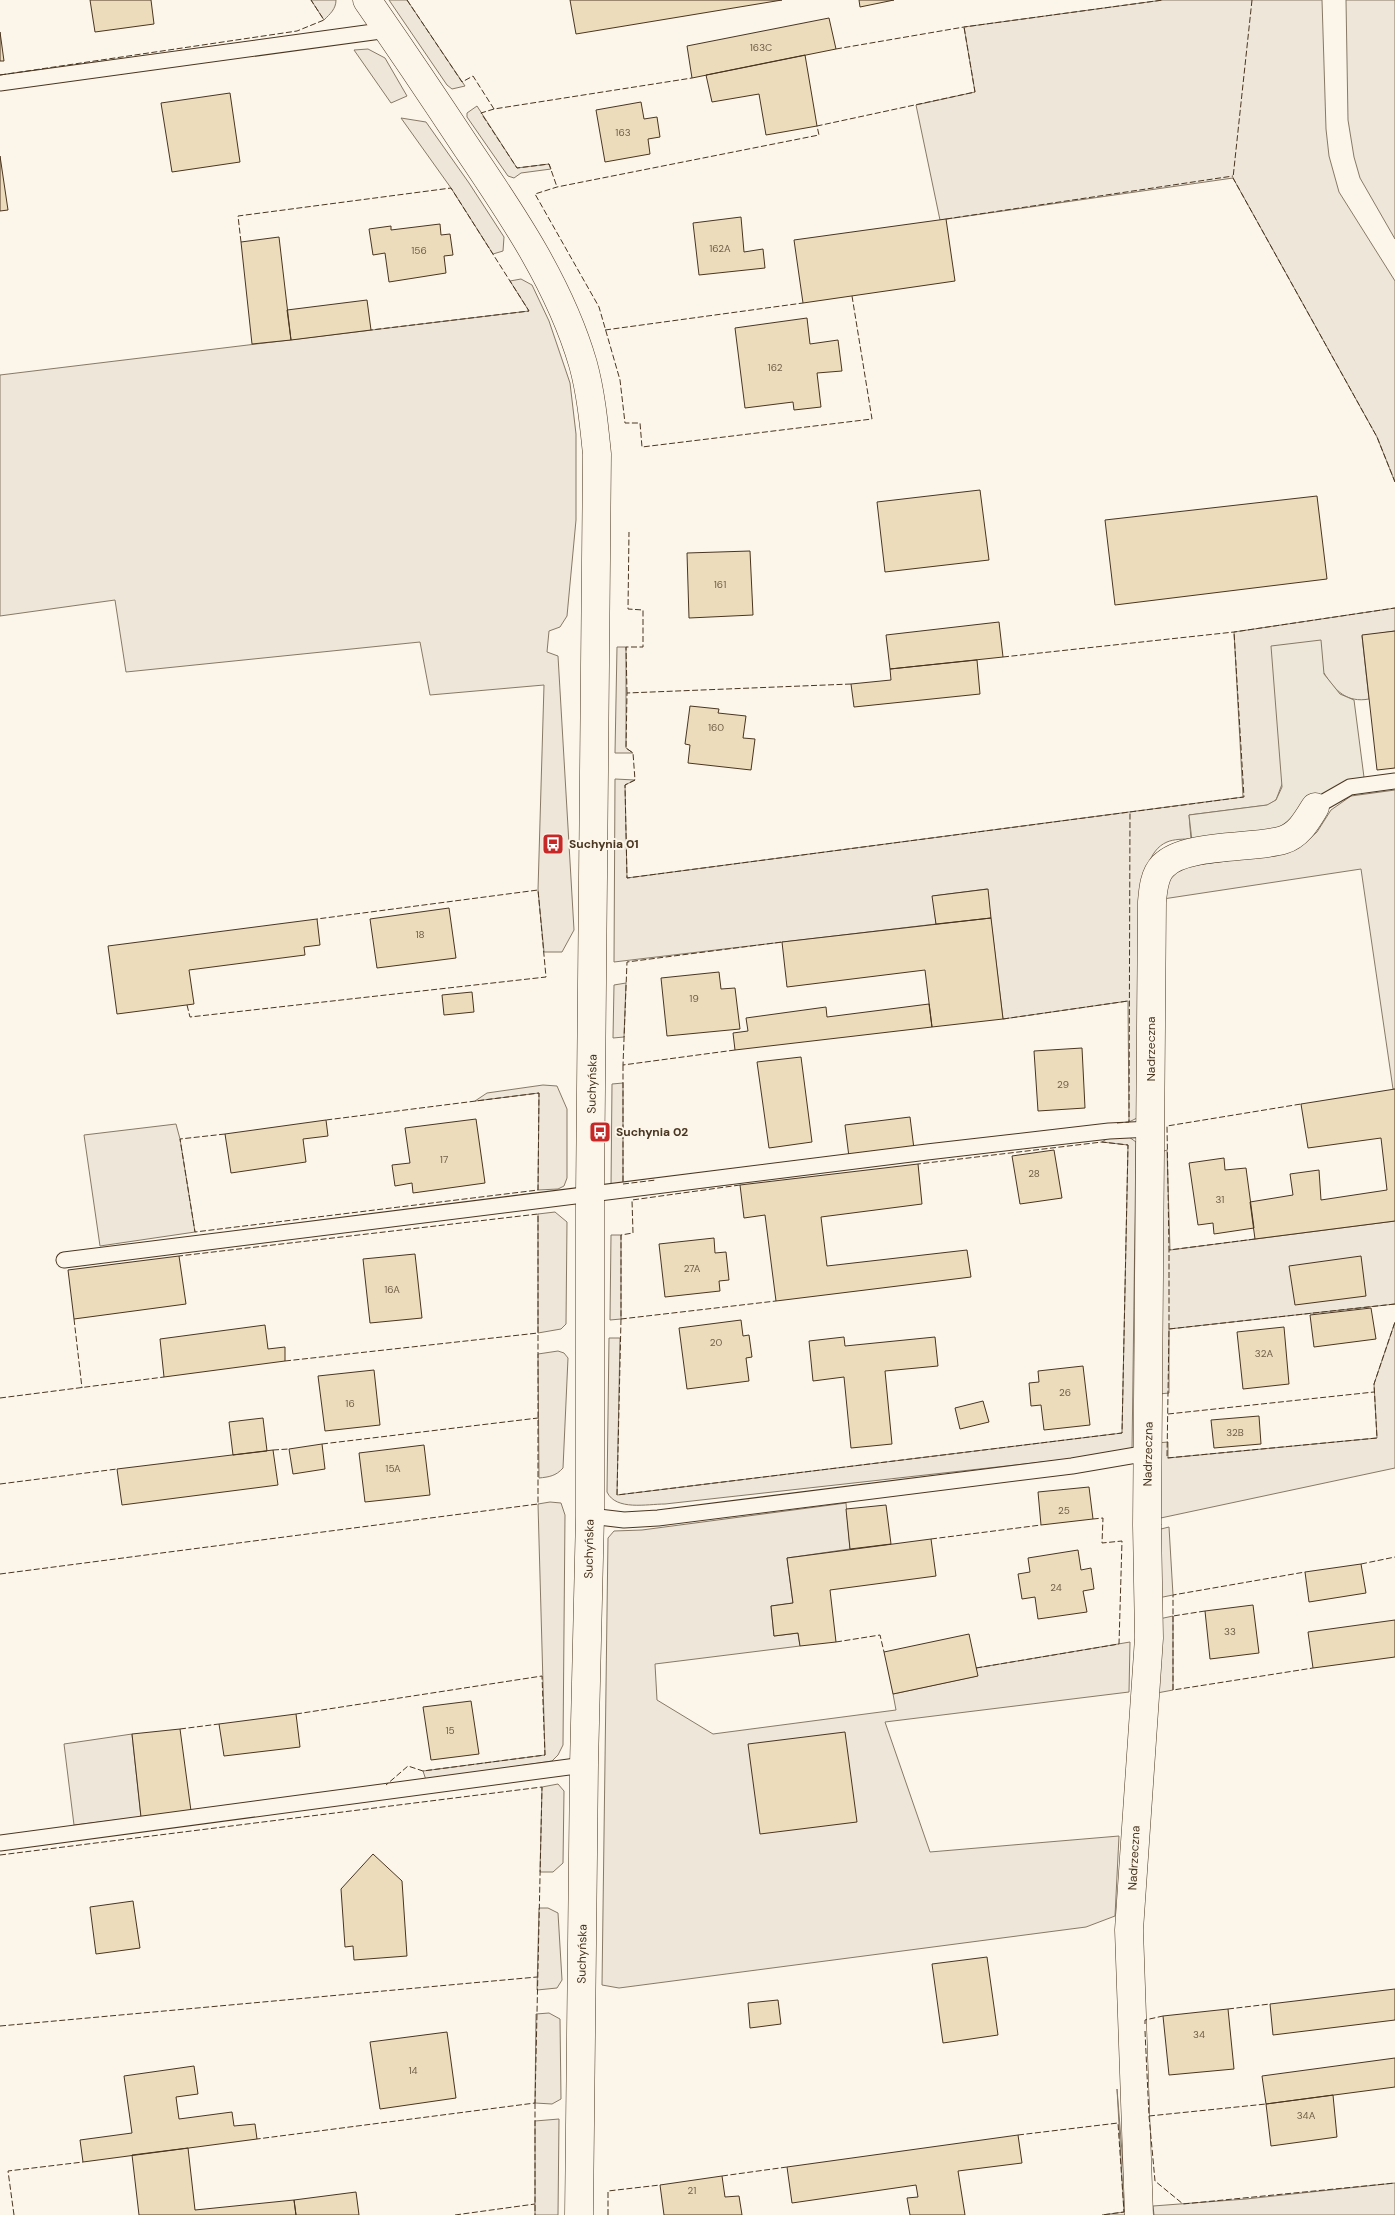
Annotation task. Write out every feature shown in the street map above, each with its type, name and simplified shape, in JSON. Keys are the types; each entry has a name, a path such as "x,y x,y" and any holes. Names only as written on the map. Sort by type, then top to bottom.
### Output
{"street":[{"name":"Suchyńska","path":"367,0 516,220 560,302 584,366 597,454 590,1196 590,1516 584,1766 579,2215"},
{"name":"Nadrzeczna","path":"1139,2215 1129,1930 1149,1638 1148,1453 1153,888 1158,872 1171,860 1194,852 1284,840 1300,830 1315,807"}],"lane":[{"path":"0,83 388,30"},
{"path":"1315,807 1350,788 1395,781"},
{"path":"64,1260 1090,1133 1151,1129"},
{"path":"590,1516 624,1520 658,1518 1072,1466 1148,1453"},
{"path":"0,1843 584,1766"}],"shaded area":[{"path":"311,0 336,0 336,3 334,9 324,20"},
{"path":"389,0 407,0 465,86 452,89 447,85"},
{"path":"1163,0 1322,0 1326,129 1329,156 1339,192 1395,281 1395,482 1377,437 1233,178 940,220 916,105 975,92 964,27"},
{"path":"1346,0 1395,0 1395,239 1360,178 1354,157 1348,120"},
{"path":"368,49 385,58 407,96 391,103 354,50"},
{"path":"477,106 517,168 549,164 551,169 521,173 514,178 508,176 467,117 467,113"},
{"path":"401,118 426,122 504,237 503,251 493,254 451,188"},
{"path":"521,279 532,285 549,321 570,383 576,434 576,520 567,616 560,627 549,631 547,652 558,656 574,930 562,952 544,952 538,890 544,685 430,695 420,642 126,672 115,600 0,616 0,375 529,311 510,281"},
{"path":"1395,608 1395,631 1362,636 1369,699 1354,699 1342,694 1324,673 1276,800 1268,805 1189,815 1191,839 1167,842 1155,851 1151,857 1140,894 1137,1118 1129,1122 1128,1001 1003,1019 987,889 933,896 936,924 614,962 615,779 635,780 625,785 627,878 1243,797 1234,632"},
{"path":"1321,640 1324,674 1340,694 1354,700 1365,785 1350,787 1300,830 1192,841 1189,815 1267,805 1276,800 1282,787 1271,646"},
{"path":"617,647 626,647 626,748 633,753 615,753"},
{"path":"1395,790 1395,1089 1393,1089 1361,869 1163,899 1168,881 1183,867 1284,853 1308,840 1317,832 1331,810 1351,796"},
{"path":"626,983 624,1037 613,1038 614,985"},
{"path":"623,1083 623,1184 611,1186 612,1084"},
{"path":"543,1085 557,1086 567,1109 567,1178 564,1186 558,1189 538,1190 539,1093 475,1101 487,1093"},
{"path":"176,1124 195,1232 100,1246 84,1135"},
{"path":"1129,1137 1136,1142 1132,1452 665,1504 633,1505 617,1502 611,1498 607,1492 609,1338 620,1338 617,1495 1122,1433 1128,1145 1102,1142 1108,1138"},
{"path":"1167,1150 1170,1250 1395,1221 1395,1304 1169,1329 1169,1393 1159,1394 1161,1152"},
{"path":"555,1212 567,1222 566,1324 561,1329 538,1333 538,1214"},
{"path":"611,1235 621,1235 621,1319 610,1320"},
{"path":"1395,1322 1395,1468 1156,1519 1157,1443 1168,1442 1168,1458 1377,1438 1374,1384"},
{"path":"558,1351 564,1353 568,1358 563,1468 552,1476 539,1478 538,1354"},
{"path":"561,1503 565,1515 563,1745 558,1755 552,1761 426,1780 423,1771 545,1755 538,1504"},
{"path":"846,1503 850,1549 787,1558 793,1603 771,1606 774,1636 798,1633 800,1646 655,1664 657,1700 713,1734 896,1710 893,1694 977,1676 976,1668 1130,1642 1129,1692 885,1722 930,1852 1119,1836 1115,1916 1086,1927 619,1988 602,1985 608,1538 614,1531 642,1530"},
{"path":"1169,1527 1173,1595 1158,1598 1157,1530"},
{"path":"1173,1616 1173,1690 1157,1693 1159,1619"},
{"path":"132,1734 141,1817 74,1825 64,1744"},
{"path":"558,1784 564,1791 563,1863 553,1872 540,1872 542,1787"},
{"path":"539,1908 548,1908 558,1913 562,1980 557,1988 537,1990"},
{"path":"549,2013 560,2019 561,2099 552,2104 535,2103 536,2014"},
{"path":"1117,2089 1127,2215 1102,2215 1124,2212"},
{"path":"559,2119 558,2215 535,2215 535,2121"},
{"path":"1395,2183 1395,2215 1154,2215 1153,2206 1246,2199"}],"building":[{"path":"90,0 151,0 154,24 95,32"},
{"path":"570,0 782,0 576,34"},
{"path":"859,0 894,0 860,7"},
{"path":"829,18 836,49 692,78 687,46"},
{"path":"0,32 4,61 0,61"},
{"path":"805,55 817,126 766,135 759,94 712,102 706,75"},
{"path":"230,93 240,162 172,172 161,103"},
{"path":"641,102 644,119 657,117 660,137 648,139 650,154 605,162 596,110"},
{"path":"0,156 8,210 0,211"},
{"path":"741,217 744,252 763,249 765,268 699,275 693,223"},
{"path":"946,219 955,281 803,303 794,240"},
{"path":"440,224 441,235 450,234 453,255 444,256 446,273 389,282 385,253 373,255 369,229 391,226 391,230"},
{"path":"279,237 291,340 252,344 241,242"},
{"path":"367,300 371,330 291,340 287,310"},
{"path":"807,318 810,344 838,340 842,371 817,373 821,407 794,410 793,402 745,408 735,328"},
{"path":"980,490 989,560 885,572 877,502"},
{"path":"1317,496 1327,579 1115,605 1105,520"},
{"path":"750,551 753,615 689,618 687,553"},
{"path":"999,622 1003,657 890,669 886,635"},
{"path":"1395,631 1395,768 1377,770 1362,635"},
{"path":"977,660 980,694 854,707 851,684 891,680 890,669"},
{"path":"690,706 719,709 718,713 746,716 743,738 755,739 751,770 688,763 690,745 685,744"},
{"path":"988,889 991,918 936,924 932,896"},
{"path":"449,908 456,958 377,968 370,919"},
{"path":"991,918 1003,1019 932,1027 925,970 787,987 782,942"},
{"path":"317,919 320,945 304,947 305,955 189,970 194,1004 117,1014 108,946"},
{"path":"719,972 721,989 735,988 740,1029 667,1036 661,978"},
{"path":"472,992 474,1012 444,1015 442,995"},
{"path":"929,1004 932,1027 735,1050 733,1033 748,1031 746,1018 826,1007 827,1017"},
{"path":"1082,1048 1085,1108 1038,1111 1034,1051"},
{"path":"801,1057 812,1142 769,1148 757,1062"},
{"path":"1395,1089 1395,1221 1255,1239 1250,1202 1293,1195 1290,1174 1319,1170 1321,1200 1387,1190 1381,1138 1308,1148 1301,1104"},
{"path":"910,1117 914,1149 849,1157 845,1125"},
{"path":"476,1119 485,1183 413,1193 412,1183 395,1186 392,1165 410,1163 405,1128"},
{"path":"326,1120 328,1136 303,1139 306,1162 231,1173 225,1134"},
{"path":"1054,1150 1062,1198 1020,1204 1012,1156"},
{"path":"1224,1158 1225,1170 1246,1168 1254,1228 1214,1234 1213,1223 1198,1225 1189,1163"},
{"path":"918,1164 922,1204 821,1217 827,1266 967,1250 971,1277 776,1301 765,1215 744,1218 740,1185"},
{"path":"714,1238 715,1253 726,1252 729,1280 719,1281 720,1291 665,1297 659,1244"},
{"path":"415,1254 422,1318 370,1323 363,1259"},
{"path":"179,1256 186,1304 74,1319 68,1270"},
{"path":"1361,1256 1366,1296 1295,1305 1289,1266"},
{"path":"1371,1308 1376,1339 1314,1347 1310,1315"},
{"path":"741,1320 743,1336 749,1335 752,1357 746,1358 749,1381 687,1389 679,1328"},
{"path":"265,1325 268,1349 285,1347 285,1361 164,1377 160,1339"},
{"path":"1284,1327 1289,1384 1243,1389 1237,1332"},
{"path":"844,1337 845,1346 935,1337 938,1366 885,1371 892,1444 851,1448 844,1377 813,1381 809,1341"},
{"path":"1083,1366 1090,1425 1044,1430 1041,1405 1031,1406 1029,1383 1039,1382 1038,1371"},
{"path":"374,1370 380,1425 325,1431 318,1376"},
{"path":"983,1401 989,1422 960,1429 955,1408"},
{"path":"1259,1416 1261,1444 1214,1448 1211,1420"},
{"path":"263,1418 267,1451 233,1455 229,1422"},
{"path":"322,1444 325,1469 293,1474 289,1449"},
{"path":"424,1445 430,1495 365,1502 359,1453"},
{"path":"273,1450 278,1485 122,1505 117,1469"},
{"path":"1089,1487 1093,1519 1041,1525 1038,1492"},
{"path":"886,1505 891,1544 850,1549 846,1509"},
{"path":"931,1539 936,1576 830,1590 836,1642 800,1646 798,1633 774,1636 771,1606 793,1603 787,1558"},
{"path":"1078,1550 1081,1570 1091,1568 1094,1589 1083,1591 1087,1612 1038,1619 1035,1597 1022,1599 1018,1574 1030,1572 1028,1558"},
{"path":"1361,1564 1366,1593 1309,1602 1305,1572"},
{"path":"1253,1605 1259,1653 1210,1659 1205,1611"},
{"path":"1395,1620 1395,1657 1313,1668 1308,1632"},
{"path":"969,1634 978,1676 893,1694 884,1652"},
{"path":"471,1701 479,1754 431,1760 423,1707"},
{"path":"296,1714 300,1747 224,1756 219,1724"},
{"path":"180,1729 191,1811 141,1817 132,1734"},
{"path":"845,1732 857,1822 760,1834 748,1744"},
{"path":"373,1854 402,1881 407,1956 354,1960 353,1946 345,1947 341,1889"},
{"path":"133,1901 140,1948 96,1954 90,1907"},
{"path":"987,1957 998,2035 943,2043 932,1964"},
{"path":"1395,1989 1395,2020 1273,2035 1270,2004"},
{"path":"778,2000 781,2024 750,2028 748,2003"},
{"path":"1228,2009 1234,2069 1169,2075 1163,2016"},
{"path":"447,2032 456,2098 380,2109 370,2042"},
{"path":"1395,2058 1395,2087 1266,2104 1262,2076"},
{"path":"194,2066 198,2094 176,2097 179,2119 232,2112 234,2126 255,2124 257,2139 83,2162 80,2140 132,2133 124,2076"},
{"path":"1333,2095 1337,2137 1271,2146 1266,2104"},
{"path":"1018,2135 1022,2163 958,2171 965,2215 910,2215 907,2198 918,2197 916,2185 792,2203 787,2167"},
{"path":"188,2148 195,2210 294,2200 296,2215 139,2215 132,2155"},
{"path":"722,2176 725,2197 739,2196 742,2215 664,2215 660,2185"},
{"path":"356,2192 359,2215 296,2215 294,2200"}],"fence":[{"path":"0,75 297,31 324,20 311,0"},
{"path":"407,0 462,82 473,76 494,109 692,78"},
{"path":"836,49 964,27 1163,0"},
{"path":"1252,0 1233,178 1377,437 1395,482"},
{"path":"852,296 872,419 642,447 640,423 625,423 620,380 599,307 535,194 557,187 819,135 817,126 975,92 964,27"},
{"path":"494,109 481,113 517,168 549,164 557,187"},
{"path":"946,219 1233,176"},
{"path":"241,242 238,216 451,188 529,311 371,330"},
{"path":"605,330 803,303"},
{"path":"627,693 626,647 643,647 643,610 628,609 629,532"},
{"path":"1003,657 1234,632 1395,608"},
{"path":"851,684 627,693 626,748 633,753 635,780 625,785 627,878 1244,797 1234,632"},
{"path":"1117,1123 1129,1122 1130,812"},
{"path":"187,1005 190,1017 546,977 538,890 317,919"},
{"path":"735,1050 623,1065 627,962 782,942"},
{"path":"1003,1019 1128,1001"},
{"path":"623,1065 623,1184 656,1180"},
{"path":"225,1134 180,1139 195,1232 538,1190 539,1093 326,1120"},
{"path":"1255,1239 1169,1250 1167,1126 1301,1104"},
{"path":"621,1319 617,1495 1122,1433 1128,1145 1102,1142 918,1164"},
{"path":"740,1185 632,1200 633,1233 621,1235 621,1319 776,1301"},
{"path":"0,1574 538,1504 538,1214 179,1256"},
{"path":"1169,1250 1169,1329"},
{"path":"1395,1304 1169,1329 1167,1458 1377,1438 1374,1384 1395,1322"},
{"path":"74,1319 82,1388"},
{"path":"285,1361 538,1333"},
{"path":"0,1398 164,1377"},
{"path":"1168,1414 1374,1392"},
{"path":"322,1444 538,1418"},
{"path":"273,1450 289,1449"},
{"path":"0,1484 117,1469"},
{"path":"976,1668 1119,1644 1122,1541 1102,1543 1103,1518 1093,1519"},
{"path":"931,1539 1041,1525"},
{"path":"1361,1564 1395,1557"},
{"path":"1205,1611 1173,1616 1173,1595 1305,1572"},
{"path":"1173,1616 1173,1690 1313,1668"},
{"path":"836,1642 880,1635 884,1652"},
{"path":"296,1714 542,1676 545,1755 423,1771 408,1766 386,1785"},
{"path":"180,1729 219,1724"},
{"path":"0,1855 542,1787 535,2103 257,2139"},
{"path":"0,2026 537,1977"},
{"path":"1228,2009 1270,2004"},
{"path":"1145,2024 1145,2020 1163,2016"},
{"path":"1145,2031 1149,2116 1266,2104"},
{"path":"535,2103 535,2215"},
{"path":"1149,2116 1155,2181 1183,2204 1395,2183"},
{"path":"1018,2135 1118,2123 1124,2212 1102,2215"},
{"path":"14,2215 8,2171 83,2162"},
{"path":"722,2176 787,2167"},
{"path":"608,2215 608,2191 660,2185"},
{"path":"455,2215 535,2204"}],"place":[{"name":"Suchynia 01","path":"553,844"},
{"name":"Suchynia 02","path":"600,1132"}]}
